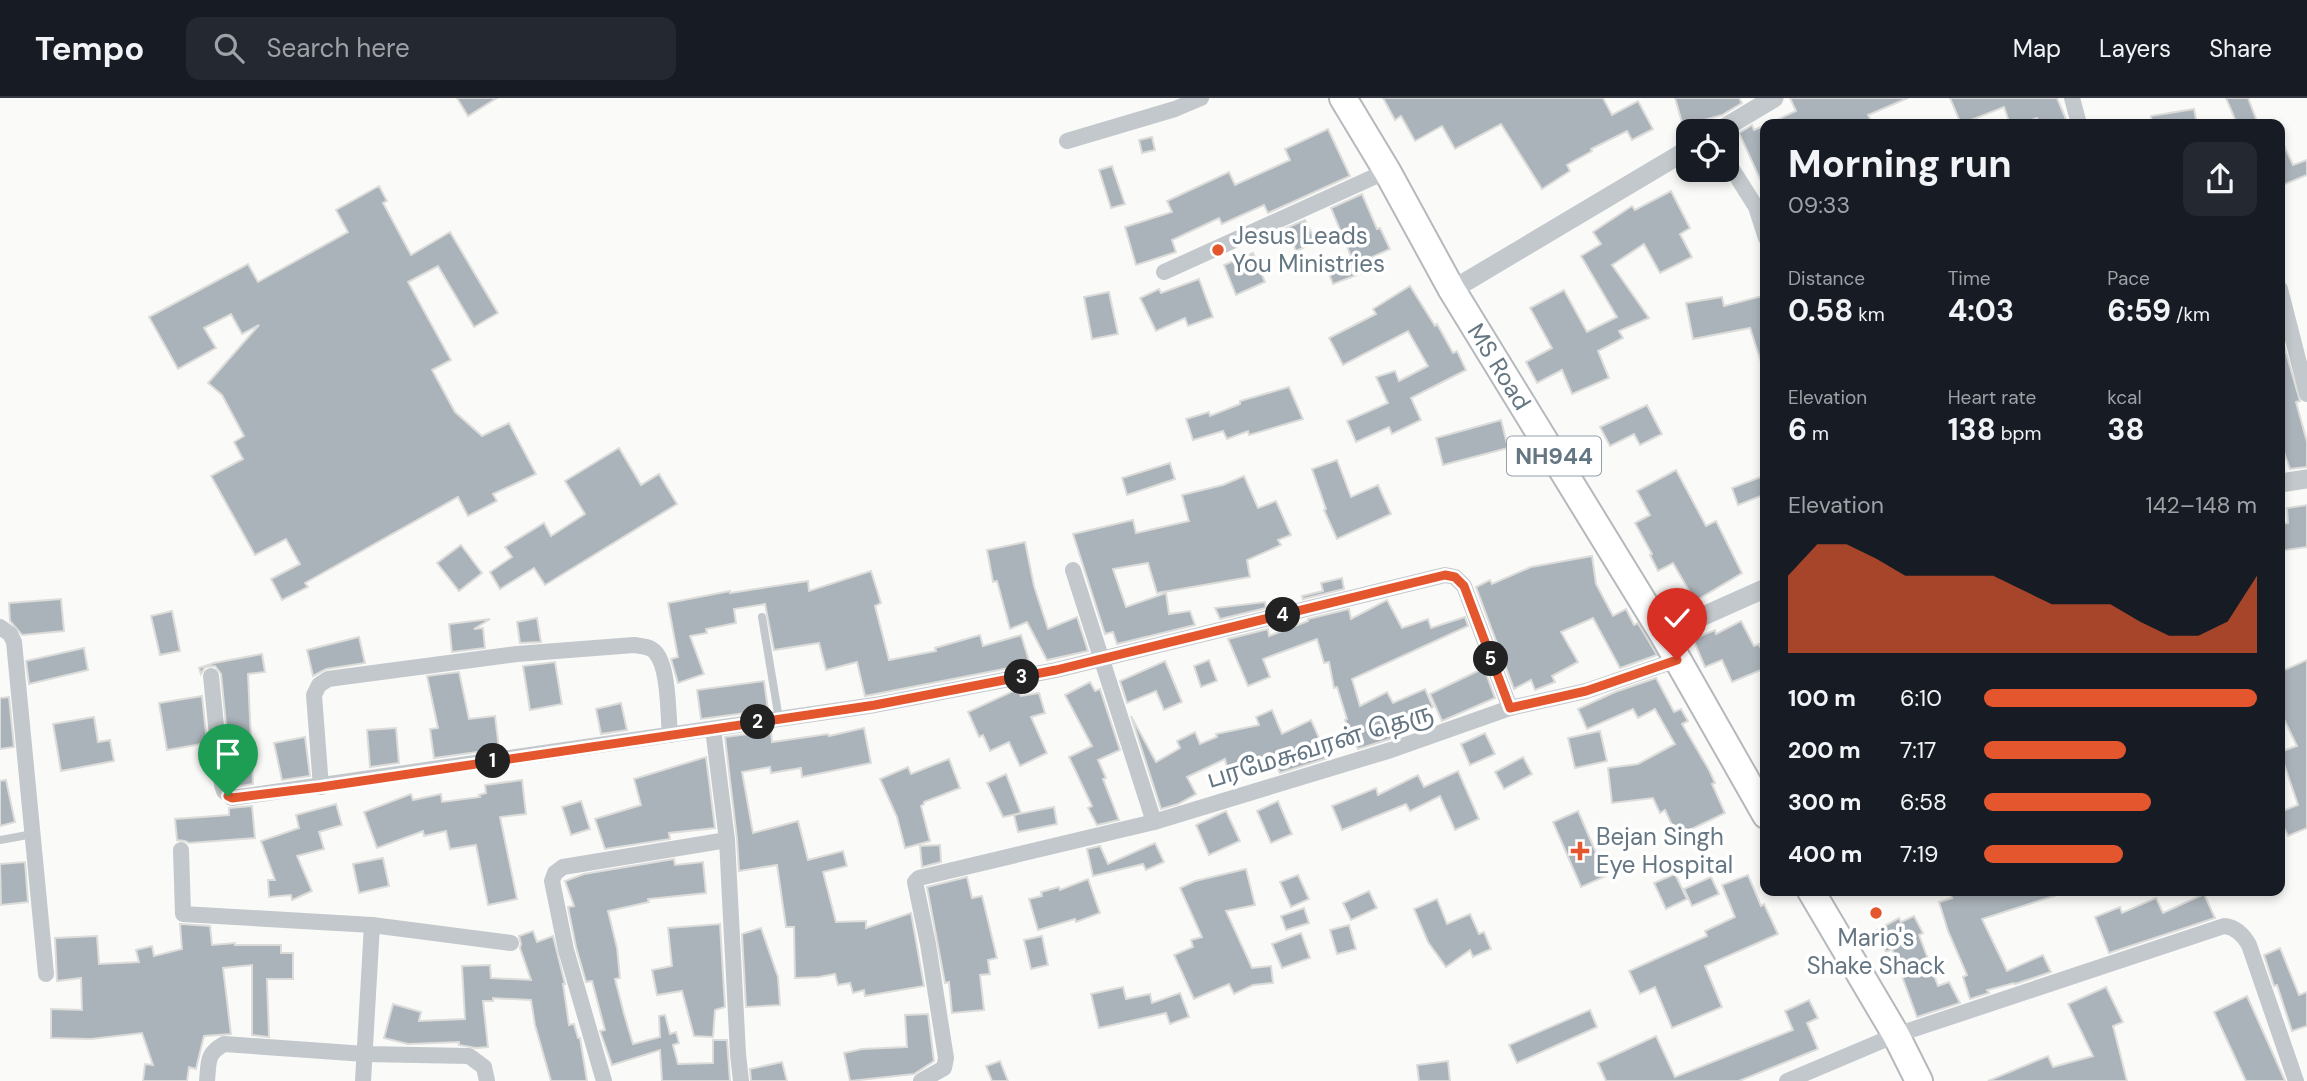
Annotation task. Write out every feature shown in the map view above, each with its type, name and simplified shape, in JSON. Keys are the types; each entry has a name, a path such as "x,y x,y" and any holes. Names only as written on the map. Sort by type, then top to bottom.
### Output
{"highway":[{"name":"MS Road","path":"1343,98 1387,171 1451,290 1663,634 1760,805"},
{"path":"1814,896 1896,1035 1919,1081"}],"street":[{"path":"1067,141 1175,109 1201,98"},
{"path":"1739,119 1774,98"},
{"path":"2072,98 2078,119"},
{"path":"1451,290 1676,157"},
{"path":"1164,272 1387,171"},
{"path":"1739,180 1756,207 1760,219"},
{"path":"2285,308 2307,394"},
{"path":"2285,482 2307,479"},
{"path":"1073,570 1154,822"},
{"path":"211,676 222,785 232,798 875,705 1100,660 1451,575 1464,586 1510,708"},
{"path":"1663,634 1760,591"},
{"path":"0,627 10,634 14,642 46,974"},
{"path":"321,787 314,695 319,685 328,679 517,653 634,645 656,652 663,665 670,735"},
{"name":"பரமேசுவரன் தெரு","path":"921,1081 944,1068 946,1058 915,882 931,874 1154,822 1391,750 1510,708 1586,691 1677,660"},
{"path":"713,729 727,840 741,1081"},
{"path":"604,1081 566,950 552,881 555,873 563,867 727,840"},
{"path":"181,850 183,914 372,925 511,943"},
{"path":"363,1081 372,925"},
{"path":"1787,1081 1896,1035 2215,928 2231,926 2240,932 2249,945 2296,1081"},
{"path":"207,1081 209,1058 213,1050 224,1044 365,1054 469,1056 484,1068 487,1081"}],"lane":[{"path":"762,617 779,719"},
{"path":"0,840 33,834"}],"building":[{"path":"457,98 497,98 468,116"},
{"path":"1383,98 1603,98 1612,115 1638,101 1653,129 1632,140 1627,131 1591,149 1592,151 1567,165 1570,171 1542,189 1501,124 1455,149 1442,126 1415,141 1401,116 1395,120"},
{"path":"1675,98 1739,98 1742,103 1722,115 1708,119 1681,119"},
{"path":"1790,98 1908,98 1868,115 1870,119 1779,119 1796,111"},
{"path":"1950,98 2057,98 2066,119 2008,119 2004,107 1974,119 1959,119"},
{"path":"2226,98 2248,98 2256,119 2235,119"},
{"path":"2194,109 2196,119 2151,119 2151,116"},
{"path":"1752,125 1754,130 1760,128 1760,179 1739,133"},
{"path":"1328,129 1350,176 1268,213 1264,205 1222,224 1219,218 1172,240 1176,252 1136,265 1125,227 1172,212 1167,201 1229,172 1235,185 1290,160 1285,149"},
{"path":"1152,137 1155,150 1142,153 1139,140"},
{"path":"2285,148 2293,165 2307,160 2307,175 2285,184"},
{"path":"1112,166 1125,204 1111,208 1099,170"},
{"path":"379,186 387,201 383,203 411,255 450,232 498,313 474,327 438,266 408,282 451,360 432,370 455,412 482,436 509,423 536,474 493,494 497,501 468,516 458,497 305,583 308,587 282,600 271,579 300,564 286,539 255,555 211,476 243,459 234,442 244,436 222,395 208,383 259,325 242,334 231,314 204,328 216,348 178,369 149,317 248,264 258,282 348,232 336,210"},
{"path":"1671,191 1690,228 1680,234 1692,257 1660,273 1644,244 1612,265 1649,318 1619,331 1623,338 1598,351 1609,378 1572,394 1562,370 1537,383 1526,362 1552,348 1530,308 1564,290 1587,332 1617,317 1581,256 1601,244 1593,232 1632,206 1635,210"},
{"path":"1362,194 1377,229 1380,228 1390,249 1361,262 1365,272 1333,284 1328,271 1353,261 1331,208"},
{"path":"1305,220 1316,242 1296,251 1286,228"},
{"path":"1253,253 1265,282 1236,295 1224,265"},
{"path":"1199,279 1213,317 1188,326 1185,318 1156,331 1140,298 1159,289 1161,293"},
{"path":"1410,286 1435,326 1437,324 1453,353 1457,351 1466,370 1411,398 1421,420 1392,434 1389,427 1356,442 1347,421 1388,403 1376,377 1395,371 1399,381 1428,366 1408,331 1343,365 1329,338 1376,314 1373,309"},
{"path":"1109,292 1118,334 1092,339 1084,297"},
{"path":"1722,297 1724,306 1760,297 1760,359 1750,328 1693,339 1686,303"},
{"path":"2285,349 2300,401 2296,402 2307,442 2307,467 2290,469 2285,455"},
{"path":"1289,387 1303,419 1249,435 1248,431 1227,439 1223,431 1193,440 1186,419 1209,412 1210,416 1240,404 1240,401"},
{"path":"1647,405 1662,434 1640,445 1634,434 1610,446 1600,427"},
{"path":"1501,420 1508,448 1443,465 1436,438"},
{"path":"619,448 641,485 659,474 677,504 545,585 534,568 500,589 490,572 512,557 505,547 544,523 551,536 585,514 565,481"},
{"path":"1337,460 1351,497 1378,485 1391,514 1337,539 1324,510 1326,509 1312,469"},
{"path":"1170,463 1175,479 1127,495 1122,478"},
{"path":"1676,470 1706,526 1716,521 1742,573 1695,601 1673,563 1658,571 1635,523 1650,515 1637,491"},
{"path":"1244,476 1258,508 1276,501 1291,535 1278,540 1281,545 1247,560 1250,577 1157,593 1148,563 1113,569 1126,607 1166,593 1169,614 1190,611 1195,625 1117,644 1113,632 1105,634 1073,534 1133,520 1136,533 1189,521 1182,495 1223,485"},
{"path":"1760,477 1760,496 1738,505 1732,488"},
{"path":"2307,505 2307,547 2285,550 2287,508"},
{"path":"1025,542 1034,586 1048,629 1077,617 1088,651 1047,660 1027,622 1010,629 997,581 993,582 987,550"},
{"path":"461,545 482,573 459,591 437,563"},
{"path":"1592,556 1596,584 1613,616 1626,609 1634,625 1638,623 1657,655 1620,668 1593,618 1561,632 1578,662 1552,676 1555,682 1535,690 1531,680 1514,689 1476,587 1490,580 1492,584 1531,567"},
{"path":"871,571 881,603 875,606 889,660 936,651 935,648 980,635 983,646 1021,635 1030,664 865,696 857,662 826,670 819,643 774,650 765,604 734,609 736,623 706,629 707,633 690,636 704,674 678,683 671,659 678,657 668,603 730,591 808,581 809,591"},
{"path":"1342,578 1344,589 1303,599 1302,596 1323,591 1321,583"},
{"path":"61,599 64,631 22,635 10,621 9,603"},
{"path":"1387,600 1402,628 1428,619 1431,628 1465,617 1468,626 1352,679 1360,706 1387,692 1393,703 1425,689 1433,707 1402,721 1407,730 1390,739 1358,749 1345,720 1347,719 1337,687 1334,688 1329,662 1324,663 1317,639 1263,659 1270,677 1248,686 1228,639 1268,629 1269,636 1308,619 1349,609 1351,619"},
{"path":"1265,602 1266,608 1220,619 1215,608"},
{"path":"172,611 180,651 160,655 151,616"},
{"path":"537,618 541,642 520,643 517,622"},
{"path":"490,619 474,629 483,628 485,648 452,652 449,624"},
{"path":"1741,621 1754,646 1759,644 1760,646 1760,670 1732,682 1722,660 1705,667 1693,639 1715,630 1716,634"},
{"path":"359,637 365,663 326,669 313,676 307,650"},
{"path":"84,648 88,670 29,684 26,661"},
{"path":"262,654 265,672 248,674 253,784 235,787 232,783 221,674 215,666 205,667 201,674 199,668"},
{"path":"1209,660 1217,681 1201,687 1194,666"},
{"path":"2307,660 2307,828 2288,836 2285,830 2285,810 2298,805 2285,767 2285,750 2297,746 2285,721 2285,670"},
{"path":"1165,661 1182,702 1164,710 1156,691 1127,703 1120,681"},
{"path":"555,662 562,704 530,710 523,666"},
{"path":"1484,668 1495,698 1442,721 1430,694"},
{"path":"459,672 469,719 495,716 499,749 434,758 430,729 438,728 427,676"},
{"path":"1656,678 1674,712 1681,709 1688,721 1682,724 1709,770 1725,813 1677,836 1665,810 1660,813 1653,798 1612,803 1608,768 1638,764 1675,744 1655,709 1638,718 1633,709 1587,729 1578,709 1615,692"},
{"path":"764,681 768,710 701,719 697,690"},
{"path":"1090,682 1095,691 1100,689 1120,750 1098,760 1119,820 1097,825 1088,808 1092,806 1069,757 1092,746 1065,695"},
{"path":"1018,689 1021,696 1039,693 1045,713 1031,717 1047,753 1020,766 1009,742 990,751 983,735 979,737 968,712"},
{"path":"202,696 207,743 167,750 159,703"},
{"path":"9,697 14,747 0,749 0,698"},
{"path":"621,703 627,730 601,734 596,709"},
{"path":"1272,710 1282,734 1311,720 1328,758 1280,773 1277,767 1229,777 1225,759 1187,777 1196,794 1178,804 1161,809 1131,716 1156,762 1180,748 1177,741 1195,732 1200,744 1217,737 1216,734 1259,725 1256,717"},
{"path":"94,717 98,742 110,740 114,761 61,771 53,724"},
{"path":"396,728 399,763 370,767 367,730"},
{"path":"864,728 871,763 802,777 801,768 771,773 770,767 742,772 753,833 798,821 808,860 843,851 847,866 823,872 836,922 866,921 866,928 911,913 924,986 865,996 864,990 853,993 850,983 838,985 835,974 795,978 794,927 786,927 777,865 739,871 725,737 771,731 772,742 829,736"},
{"path":"1600,731 1607,761 1575,768 1568,738"},
{"path":"1485,733 1495,754 1470,765 1461,744"},
{"path":"305,737 310,776 282,780 274,743"},
{"path":"706,757 715,828 669,833 670,839 605,849 595,819 641,805 634,779"},
{"path":"1523,757 1532,774 1504,789 1495,772"},
{"path":"949,759 960,788 924,802 921,806 930,841 905,848 897,817 880,779 908,767 911,774"},
{"path":"1458,771 1479,819 1455,830 1440,796 1410,811 1406,804 1342,830 1332,806 1376,788 1378,795 1418,775 1424,787"},
{"path":"1006,774 1021,813 1003,817 987,783"},
{"path":"6,780 15,822 0,826 0,781"},
{"path":"522,780 526,814 500,817 517,899 488,905 476,845 450,849 446,831 424,836 423,831 377,848 364,812 411,794 413,800 441,794 442,802 480,797 479,795 486,793 485,785"},
{"path":"581,801 590,829 571,835 562,807"},
{"path":"1278,801 1292,834 1271,843 1257,811"},
{"path":"336,804 342,825 319,832 324,849 297,856 312,891 292,900 291,895 269,897 268,880 275,880 261,841 299,828 296,815"},
{"path":"252,806 255,838 189,843 177,840 175,819 229,815 229,808"},
{"path":"1054,807 1057,824 1018,832 1014,815"},
{"path":"1226,811 1240,841 1209,855 1196,825"},
{"path":"1578,811 1606,876 1581,887 1553,822"},
{"path":"1155,843 1164,862 1146,870 1143,864 1093,876 1087,849 1100,846 1108,864"},
{"path":"940,845 941,862 922,867 920,846"},
{"path":"383,858 389,886 359,893 353,864"},
{"path":"674,859 675,865 703,862 706,893 648,899 649,902 608,911 617,948 620,978 615,979 633,1044 660,1037 659,1016 665,1015 670,1034 676,1032 679,1043 673,1045 678,1064 713,1063 713,1040 727,1040 730,1081 662,1081 660,1050 612,1065 600,1031 605,1030 592,981 586,982 576,947 568,907 574,906 565,881 584,874"},
{"path":"25,862 28,902 1,905 0,864"},
{"path":"1246,869 1255,905 1226,911 1252,968 1271,966 1273,983 1253,985 1234,994 1229,984 1194,999 1174,955 1193,947 1191,940 1202,937 1180,888 1195,881"},
{"path":"1675,874 1687,899 1666,909 1654,883"},
{"path":"1298,875 1309,899 1291,907 1280,882"},
{"path":"1748,875 1761,906 1764,904 1778,934 1705,966 1722,1007 1672,1028 1655,987 1640,994 1629,971 1707,936 1705,931 1735,917 1722,885"},
{"path":"967,877 972,898 982,896 997,958 988,960 990,974 980,975 984,1010 952,1013 949,982 945,983 927,887"},
{"path":"1711,877 1719,894 1692,906 1684,889"},
{"path":"1088,879 1100,913 1076,922 1075,919 1038,930 1029,899 1042,896 1041,892 1059,887 1060,890"},
{"path":"1369,891 1377,908 1351,920 1343,903"},
{"path":"1951,896 2054,896 1982,919 2007,971 2043,955 2051,972 1987,990 1989,993 1970,999 1963,977 1967,975 1939,902 1952,898"},
{"path":"2205,896 2215,918 2109,953 2095,917 2120,907 2122,913 2156,898 2163,913"},
{"path":"1437,899 1447,924 1470,914 1479,934 1484,932 1491,949 1473,957 1470,950 1446,967 1428,942 1414,909"},
{"path":"1304,908 1309,923 1286,930 1281,916"},
{"path":"1914,916 1923,933 1919,935 1938,986 1949,982 1960,1003 1917,1017 1892,949 1886,952 1875,931 1899,918 1901,922"},
{"path":"180,924 210,926 212,945 281,945 281,953 293,953 293,979 267,979 269,1037 252,1035 252,965 223,968 231,1034 204,1036 196,1069 189,1067 187,1081 143,1081 145,1064 153,1065 142,1033 91,1039 51,1038 51,1009 82,1010 81,978 57,981 55,938 97,936 99,964 139,962 136,950 152,946 154,956 182,949"},
{"path":"720,924 725,1007 715,1010 713,1037 694,1036 682,991 657,995 652,970 672,966 668,928"},
{"path":"1349,925 1356,949 1337,954 1330,930"},
{"path":"761,928 778,977 780,1005 746,1007 742,934"},
{"path":"533,931 537,942 553,936 565,984 569,1025 574,1024 580,1038 587,1081 551,1081 535,1025 531,1000 493,998 493,1001 483,1001 488,1047 476,1048 459,1045 459,1042 408,1044 384,1038 393,1004 421,1012 419,1021 465,1019 462,966 490,965 491,978 531,980 520,948 519,936"},
{"path":"1301,933 1310,958 1282,968 1272,944"},
{"path":"1042,936 1048,965 1031,969 1024,940"},
{"path":"2280,948 2299,995 2307,992 2307,1026 2292,1031 2264,955"},
{"path":"1123,987 1126,999 1150,994 1152,1003 1180,993 1189,1017 1170,1024 1166,1013 1099,1028 1091,994"},
{"path":"2106,987 2123,1022 2113,1026 2127,1081 1988,1081 2048,1056 2053,1067 2093,1056 2068,1004"},
{"path":"2247,996 2285,1081 2246,1081 2214,1012"},
{"path":"1809,1000 1818,1018 1807,1023 1818,1049 1739,1081 1606,1081 1598,1063 1656,1036 1675,1077 1793,1030 1785,1011"},
{"path":"1590,1010 1597,1027 1517,1063 1509,1045"},
{"path":"928,1014 934,1061 914,1074 850,1081 844,1053 862,1049 907,1047 905,1015"},
{"path":"1000,1061 1008,1081 992,1081 986,1066"},
{"path":"1448,1061 1450,1081 1419,1081 1417,1065"},
{"path":"782,1062 787,1081 751,1081 750,1069"}],"place":[{"name":"Jesus Leads You Ministries","path":"1218,250"},
{"name":"Bejan Singh Eye Hospital","path":"1580,851"},
{"name":"Mario's Shake Shack","path":"1876,913"}],"route":[{"path":"228,796 232,798 321,787 842,711 1056,670 1445,575 1455,577 1464,586 1510,708 1586,691 1677,660"}]}
